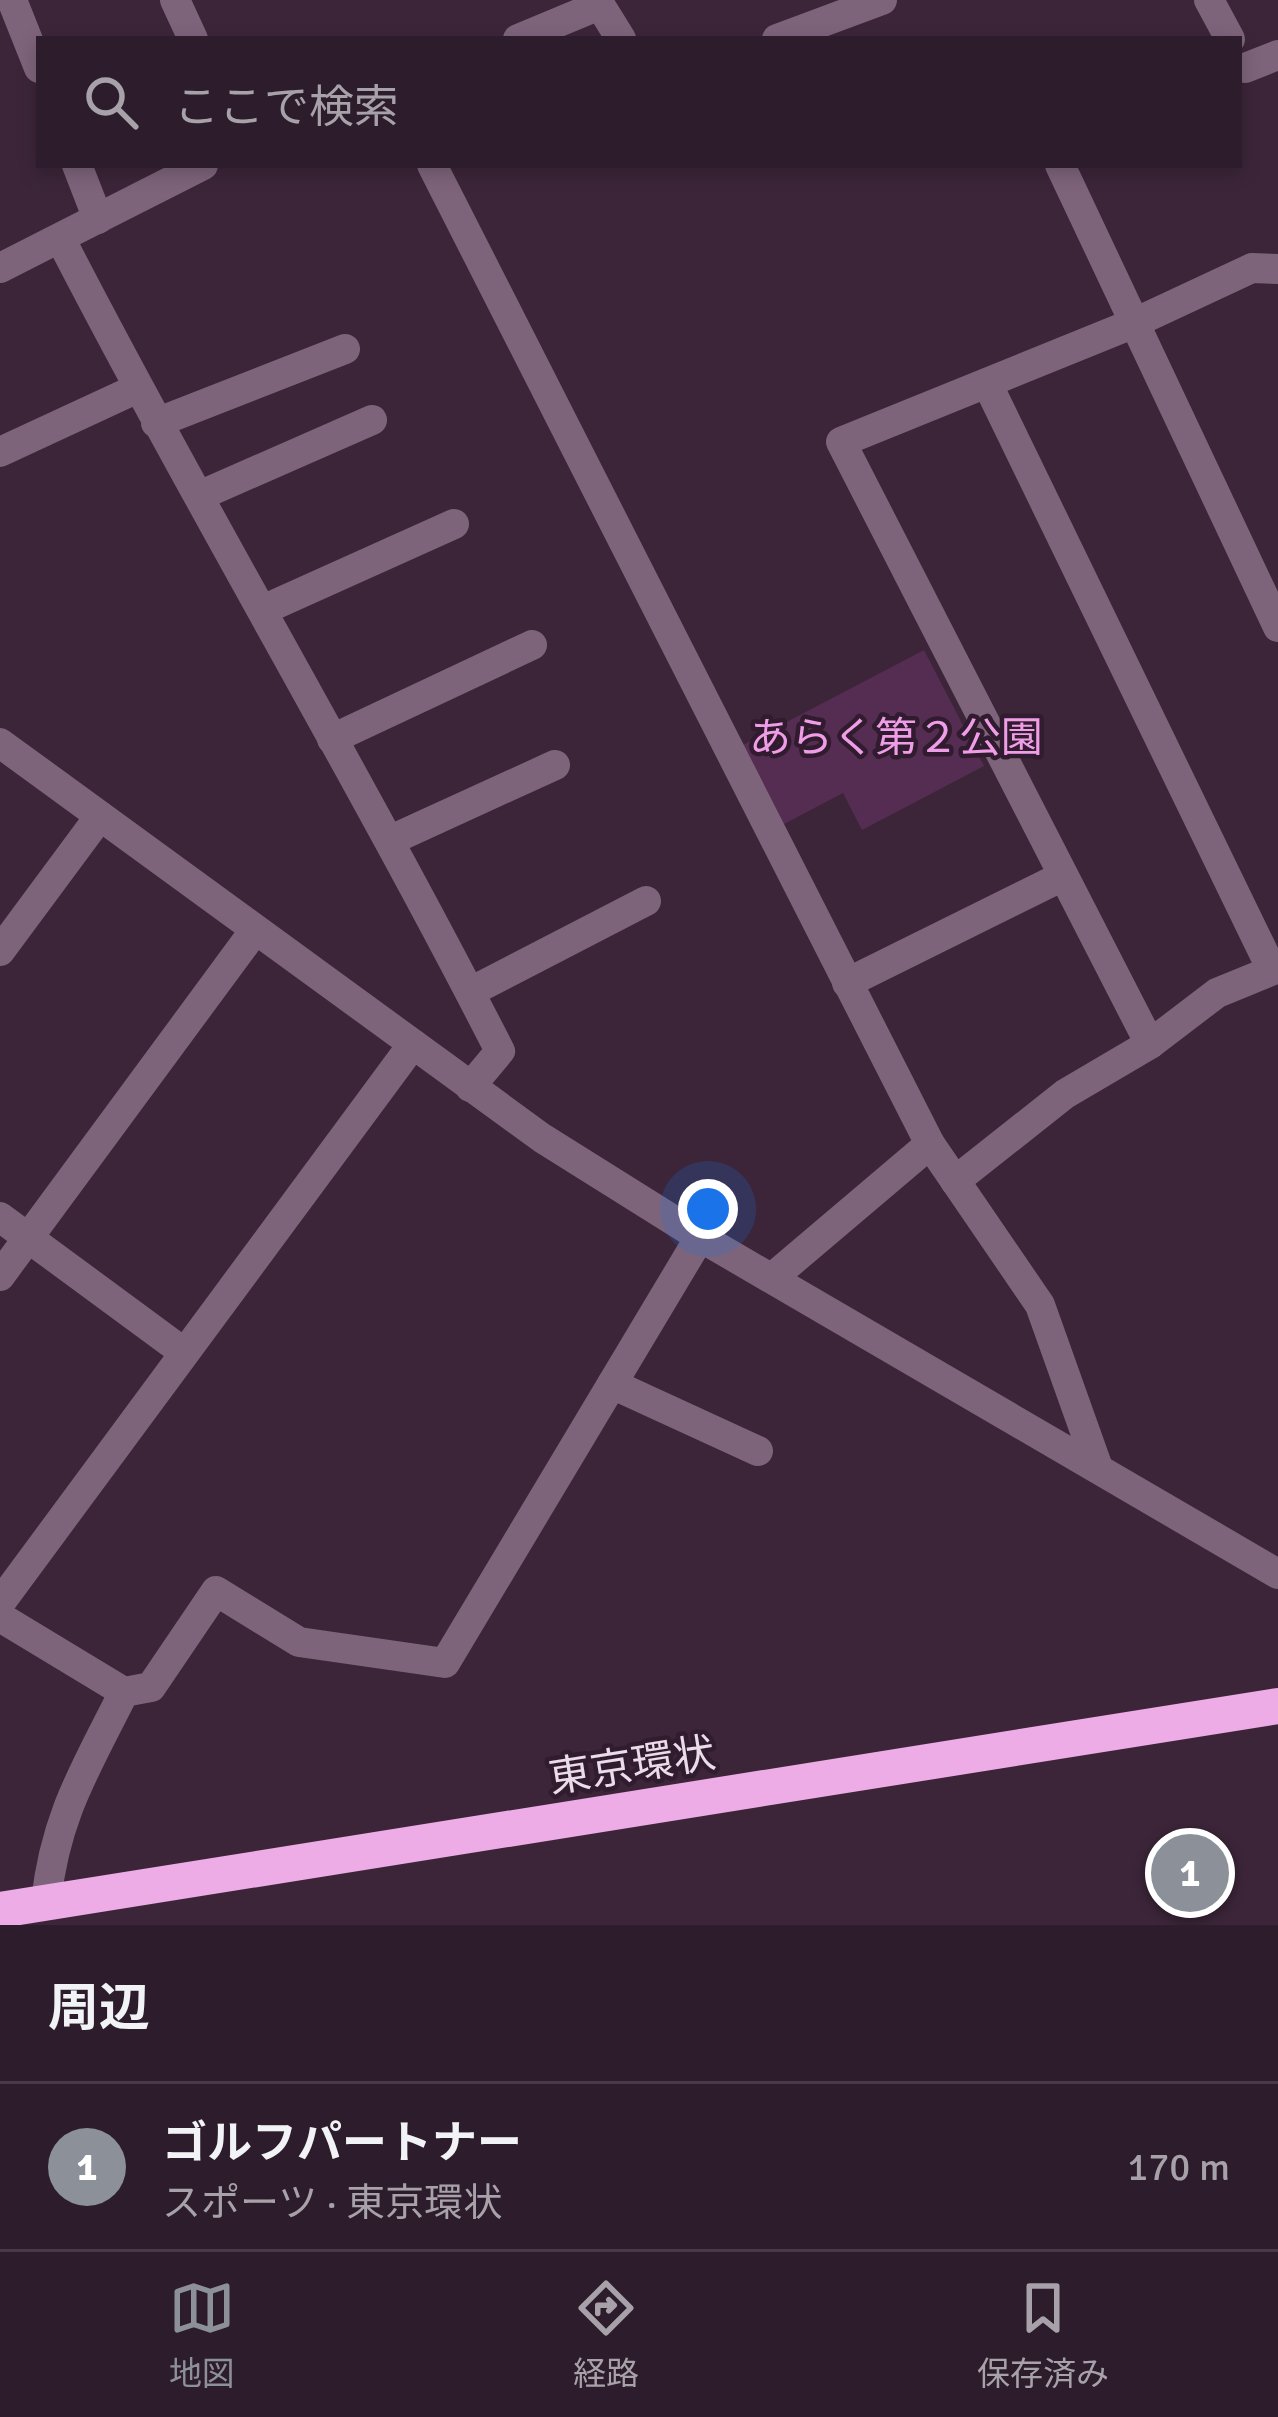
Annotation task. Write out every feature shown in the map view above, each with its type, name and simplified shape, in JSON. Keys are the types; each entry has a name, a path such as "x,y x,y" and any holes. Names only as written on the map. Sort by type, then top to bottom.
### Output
{"highway":[{"name":"東京環状","path":"0,1910 1278,1706"}],"street":[{"path":"12,0 36,60"},
{"path":"175,0 192,36"},
{"path":"785,36 881,0"},
{"path":"1209,0 1227,36"},
{"path":"525,36 600,5 619,36"},
{"path":"1242,65 1278,56"},
{"path":"78,168 98,219"},
{"path":"0,268 197,168"},
{"path":"434,168 930,1144 1040,1305 1097,1466"},
{"path":"1061,168 1278,627"},
{"path":"61,240 157,423 392,840 500,1052 470,1087"},
{"path":"1150,1044 841,442 1132,324 1252,268 1278,269"},
{"path":"157,423 345,349"},
{"path":"956,1181 1065,1094 1150,1044 1217,993 1275,969 987,383"},
{"path":"0,452 138,388"},
{"path":"199,496 372,420"},
{"path":"265,609 454,524"},
{"path":"332,740 532,645"},
{"path":"0,743 470,1087 700,1238 1278,1574"},
{"path":"392,840 555,765"},
{"path":"0,952 100,817"},
{"path":"847,983 1063,876"},
{"path":"470,992 646,902"},
{"path":"0,1276 255,930"},
{"path":"0,1603 412,1044"},
{"path":"772,1278 930,1144"},
{"path":"0,1217 182,1351"},
{"path":"0,1617 124,1692 152,1687 215,1591 299,1642 445,1663 700,1238"},
{"path":"612,1384 758,1451"},
{"path":"46,1902 52,1845 63,1815 124,1692"}],"green space":[{"name":"あらく第２公園","path":"924,650 984,766 862,830 843,793 784,824 743,745"}],"place":[{"name":"ゴルフパートナー","path":"1190,1873"}]}
